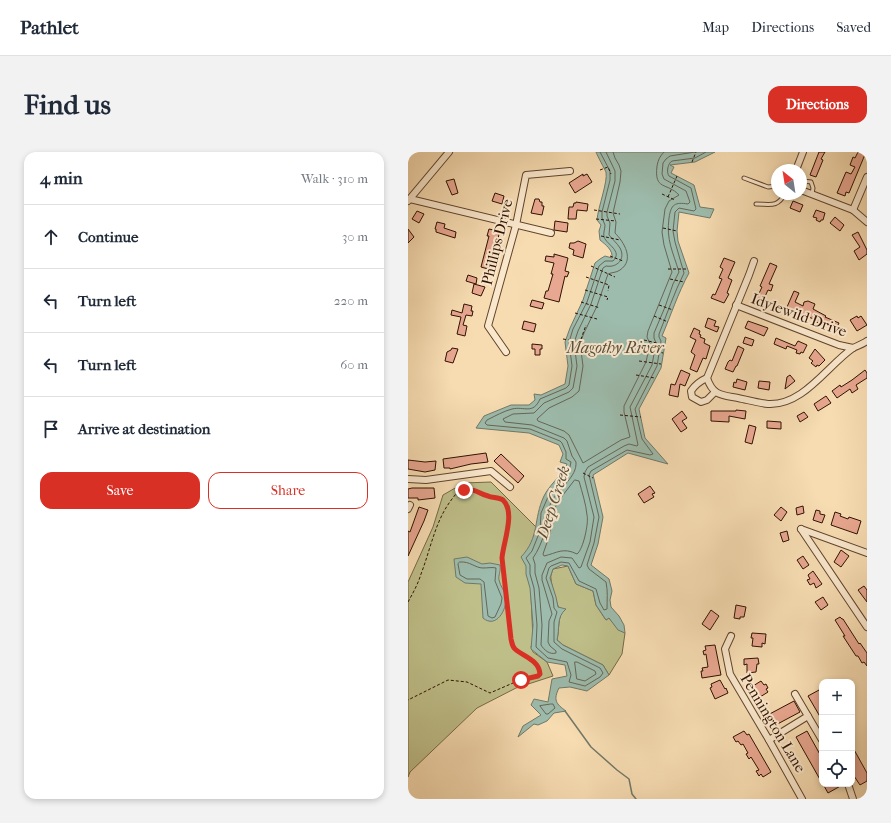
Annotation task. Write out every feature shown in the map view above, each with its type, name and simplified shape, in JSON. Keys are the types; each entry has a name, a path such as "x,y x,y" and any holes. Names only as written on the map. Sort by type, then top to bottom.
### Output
{"street":[{"path":"449,152 409,200 551,233"},
{"path":"799,164 804,152"},
{"name":"Phillips Drive","path":"506,352 488,326 516,225 526,175 570,172"},
{"path":"853,210 867,177"},
{"path":"807,192 853,210 867,222"},
{"path":"715,392 707,400 701,402 692,397 691,391 699,382 707,378 754,261"},
{"name":"Idylewild Drive","path":"736,306 838,345 853,348"},
{"path":"707,378 710,386 715,392 724,396 769,404 789,401 812,384 853,348 867,341"},
{"path":"408,479 426,480 491,471 510,488"},
{"path":"867,553 801,529 867,628"},
{"name":"Pennington Lane","path":"731,636 725,649 730,674 802,799"},
{"path":"795,694 819,735"},
{"path":"769,740 808,716"},
{"path":"849,787 852,799"}],"lane":[{"path":"744,178 768,188 771,187"},
{"path":"807,181 811,182 813,188 812,194"},
{"path":"756,204 774,204 780,200"}],"path":[{"path":"692,162 696,152"},
{"path":"600,170 608,168 610,174"},
{"path":"668,197 677,176"},
{"path":"662,194 676,200"},
{"path":"594,210 620,214"},
{"path":"596,219 616,221"},
{"path":"663,228 677,231"},
{"path":"601,236 620,240"},
{"path":"610,256 623,261"},
{"path":"591,266 615,277"},
{"path":"668,269 688,269"},
{"path":"586,277 609,285 608,291"},
{"path":"670,279 684,282"},
{"path":"585,290 608,297 607,300"},
{"path":"581,302 600,308"},
{"path":"659,305 673,310"},
{"path":"575,313 597,319"},
{"path":"654,316 668,322"},
{"path":"563,339 580,342 586,325"},
{"path":"644,340 665,345"},
{"path":"642,348 663,353"},
{"path":"639,361 661,364"},
{"path":"636,375 655,378"},
{"path":"620,415 641,417"},
{"path":"583,473 594,478"},
{"path":"408,602 421,576 444,510 457,493 464,490 476,490 487,496 501,499 508,512 509,524 503,545 502,558 511,639 514,648 532,660 539,668 540,674 535,678 513,682 490,693 467,682 448,680 408,700"}],"green space":[{"path":"491,482 540,531 531,594 533,640 531,647 533,652 547,662 553,676 516,688 477,708 410,772 408,777 408,582 433,527 443,495 464,483"},
{"path":"568,566 576,584 593,591 596,605 606,620 609,618 618,629 625,633 622,654 609,675 603,665 563,645 557,640 561,613 553,591 551,575 553,569"}],"water":[{"name":"Magothy River","path":"596,152 715,152 695,162 670,165 674,167 671,173 694,185 700,207 714,209 710,218 679,212 677,231 678,241 689,273 662,336 666,338 661,368 639,409 645,438 668,464 628,453 593,475 603,517 598,544 591,565 609,579 612,591 610,600 611,607 619,616 624,625 625,633 618,630 609,618 606,620 596,605 593,591 576,584 568,566 562,565 553,569 550,578 558,607 566,609 560,619 557,640 563,645 603,665 609,675 587,691 570,687 559,688 556,701 566,711 554,713 547,721 538,725 534,724 518,737 523,726 541,715 531,705 534,699 548,702 552,679 567,676 565,665 547,662 531,649 533,625 530,588 526,574 526,566 521,557 527,550 534,535 538,512 544,496 551,485 565,469 567,464 560,462 563,454 559,445 529,433 476,428 484,416 511,405 529,405 535,400 534,394 541,395 565,384 568,366 565,342 570,328 583,300 595,263 605,256 612,258 610,250 600,240 599,231 601,225 597,220 606,172"},
{"path":"467,557 482,564 490,563 500,565 499,580 506,597 506,602 503,612 496,620 488,621 483,618 481,584 465,583 456,577 454,559"}],"building":[{"path":"819,152 825,152 821,159 823,160 816,177 810,175"},
{"path":"858,152 866,152 849,193 846,192 845,196 837,193 846,172 851,174 855,167 850,165 853,157 855,158"},
{"path":"583,174 583,176 587,174 592,182 575,193 569,183"},
{"path":"454,179 458,193 452,195 446,181"},
{"path":"495,193 504,196 502,204 492,201"},
{"path":"535,199 539,199 540,202 542,202 542,206 544,206 542,215 531,213"},
{"path":"793,201 803,205 800,212 790,208"},
{"path":"574,203 588,204 587,211 577,210 576,219 568,219 569,207 573,207"},
{"path":"816,210 825,213 823,220 820,222 816,220 817,218 813,217"},
{"path":"417,211 424,214 419,223 412,219"},
{"path":"835,217 844,225 840,231 830,223"},
{"path":"555,221 568,223 567,232 554,230"},
{"path":"437,222 445,224 444,228 456,232 455,238 436,232 435,229"},
{"path":"408,229 414,237 408,243"},
{"path":"489,229 498,231 499,234 498,239 496,239 488,269 481,267 489,236 487,236"},
{"path":"858,232 867,250 867,254 859,260 854,251 860,247 852,235"},
{"path":"578,241 586,244 583,258 573,255 574,250 569,248 570,243"},
{"path":"554,254 568,258 565,271 569,272 567,277 565,276 559,302 544,298 546,291 548,291 553,274 551,274 554,263 545,261 546,256 554,257"},
{"path":"724,258 735,262 728,278 732,280 727,293 729,294 724,303 711,298 713,294 715,295 722,279 719,278 723,269 720,267"},
{"path":"770,263 777,266 769,284 773,285 771,291 768,290 762,303 756,300 762,287 760,286"},
{"path":"468,275 477,278 476,284 466,281"},
{"path":"474,284 485,287 481,296 472,293"},
{"path":"794,291 799,293 795,302 803,306 804,302 808,301 815,304 813,309 826,316 825,317 839,323 836,329 813,321 814,319 787,307"},
{"path":"532,300 544,303 542,309 530,306"},
{"path":"464,304 472,306 471,311 473,311 472,316 466,315 463,325 467,326 465,336 457,334 461,317 451,315 452,310 462,313"},
{"path":"857,316 858,318 861,316 867,325 857,331 850,320"},
{"path":"708,318 716,321 714,326 719,327 717,332 705,327"},
{"path":"524,321 536,324 534,332 522,329"},
{"path":"748,321 768,328 764,336 745,328"},
{"path":"694,328 700,331 700,337 705,339 704,343 710,346 706,359 703,358 697,372 690,369 695,355 691,352 696,340 690,337"},
{"path":"745,337 754,340 752,346 743,343"},
{"path":"776,338 795,346 798,341 807,345 803,353 801,352 800,354 796,353 797,350 787,346 786,349 774,344"},
{"path":"532,344 542,345 540,355 535,355 535,349 532,349"},
{"path":"738,346 744,349 733,372 725,369 728,362 730,360 732,361"},
{"path":"452,348 458,349 453,363 445,361 447,352"},
{"path":"815,349 825,360 816,367 811,363 813,361 809,358"},
{"path":"681,370 690,374 685,386 680,384 678,397 669,395 671,384 675,385"},
{"path":"865,370 867,373 867,378 856,385 858,389 852,393 850,389 837,398 832,391 840,385 841,387 852,380"},
{"path":"790,375 795,381 785,389 787,377"},
{"path":"737,379 747,382 745,390 733,387 734,382 736,383"},
{"path":"759,381 770,382 769,390 758,388"},
{"path":"826,396 831,403 818,411 814,404"},
{"path":"682,411 687,418 682,421 687,428 681,432 672,419"},
{"path":"711,411 746,411 745,419 729,416 729,422 711,421"},
{"path":"804,412 808,417 800,422 797,416"},
{"path":"767,421 781,422 781,429 767,428"},
{"path":"749,425 756,427 752,444 745,442"},
{"path":"486,453 488,462 450,469 444,468 443,459"},
{"path":"501,454 524,476 518,483 494,461"},
{"path":"408,460 425,462 436,461 435,470 425,472 408,469"},
{"path":"650,486 655,493 652,494 654,497 644,503 638,494"},
{"path":"434,488 435,498 418,500 418,498 408,498 408,489"},
{"path":"803,506 804,513 797,515 796,508"},
{"path":"419,507 428,510 408,556 408,531 410,532"},
{"path":"781,507 787,512 781,521 774,515"},
{"path":"816,510 820,511 820,514 825,515 822,523 813,520"},
{"path":"835,512 848,519 849,517 861,521 857,534 831,525"},
{"path":"787,531 789,540 783,542 780,533"},
{"path":"841,550 849,556 841,567 834,562"},
{"path":"803,556 809,565 803,569 797,560"},
{"path":"813,571 822,584 816,588 814,583 810,585 807,580 810,579 808,575"},
{"path":"864,586 867,590 867,602 858,590"},
{"path":"823,597 828,605 821,610 815,602"},
{"path":"736,605 746,607 744,617 740,617 740,619 734,618"},
{"path":"711,610 719,616 710,630 702,624"},
{"path":"840,617 843,619 859,644 860,643 867,653 867,666 864,662 862,663 858,656 856,656 843,636 845,636 835,620"},
{"path":"752,633 766,634 765,644 762,643 762,647 752,646"},
{"path":"715,645 721,675 702,678 702,668 708,667 706,654 704,655 703,651 706,650 705,646"},
{"path":"758,658 759,664 757,664 756,672 747,673 747,664 744,665 744,659"},
{"path":"720,680 728,693 715,699 710,688 712,687 711,684"},
{"path":"761,681 764,685 766,684 768,688 766,689 768,692 760,697 753,686"},
{"path":"819,690 819,715 808,696"},
{"path":"794,701 800,712 770,728 764,717"},
{"path":"744,731 747,735 749,734 771,772 763,777 761,774 759,776 756,771 759,770 751,757 749,759 746,754 748,753 743,744 741,745 738,741 736,742 733,737"},
{"path":"807,731 819,753 819,778 796,737"},
{"path":"855,751 867,773 867,781 860,785 855,778"},
{"path":"825,787 839,787 828,793"}],"waterway":[{"name":"Deep Creek","path":"565,711 591,747 629,779 632,794 636,799"}],"route":[{"path":"464,490 478,490 484,495 501,499 506,505 509,524 503,545 502,558 511,639 514,648 529,657 540,671 540,674 535,678 521,680"}]}
